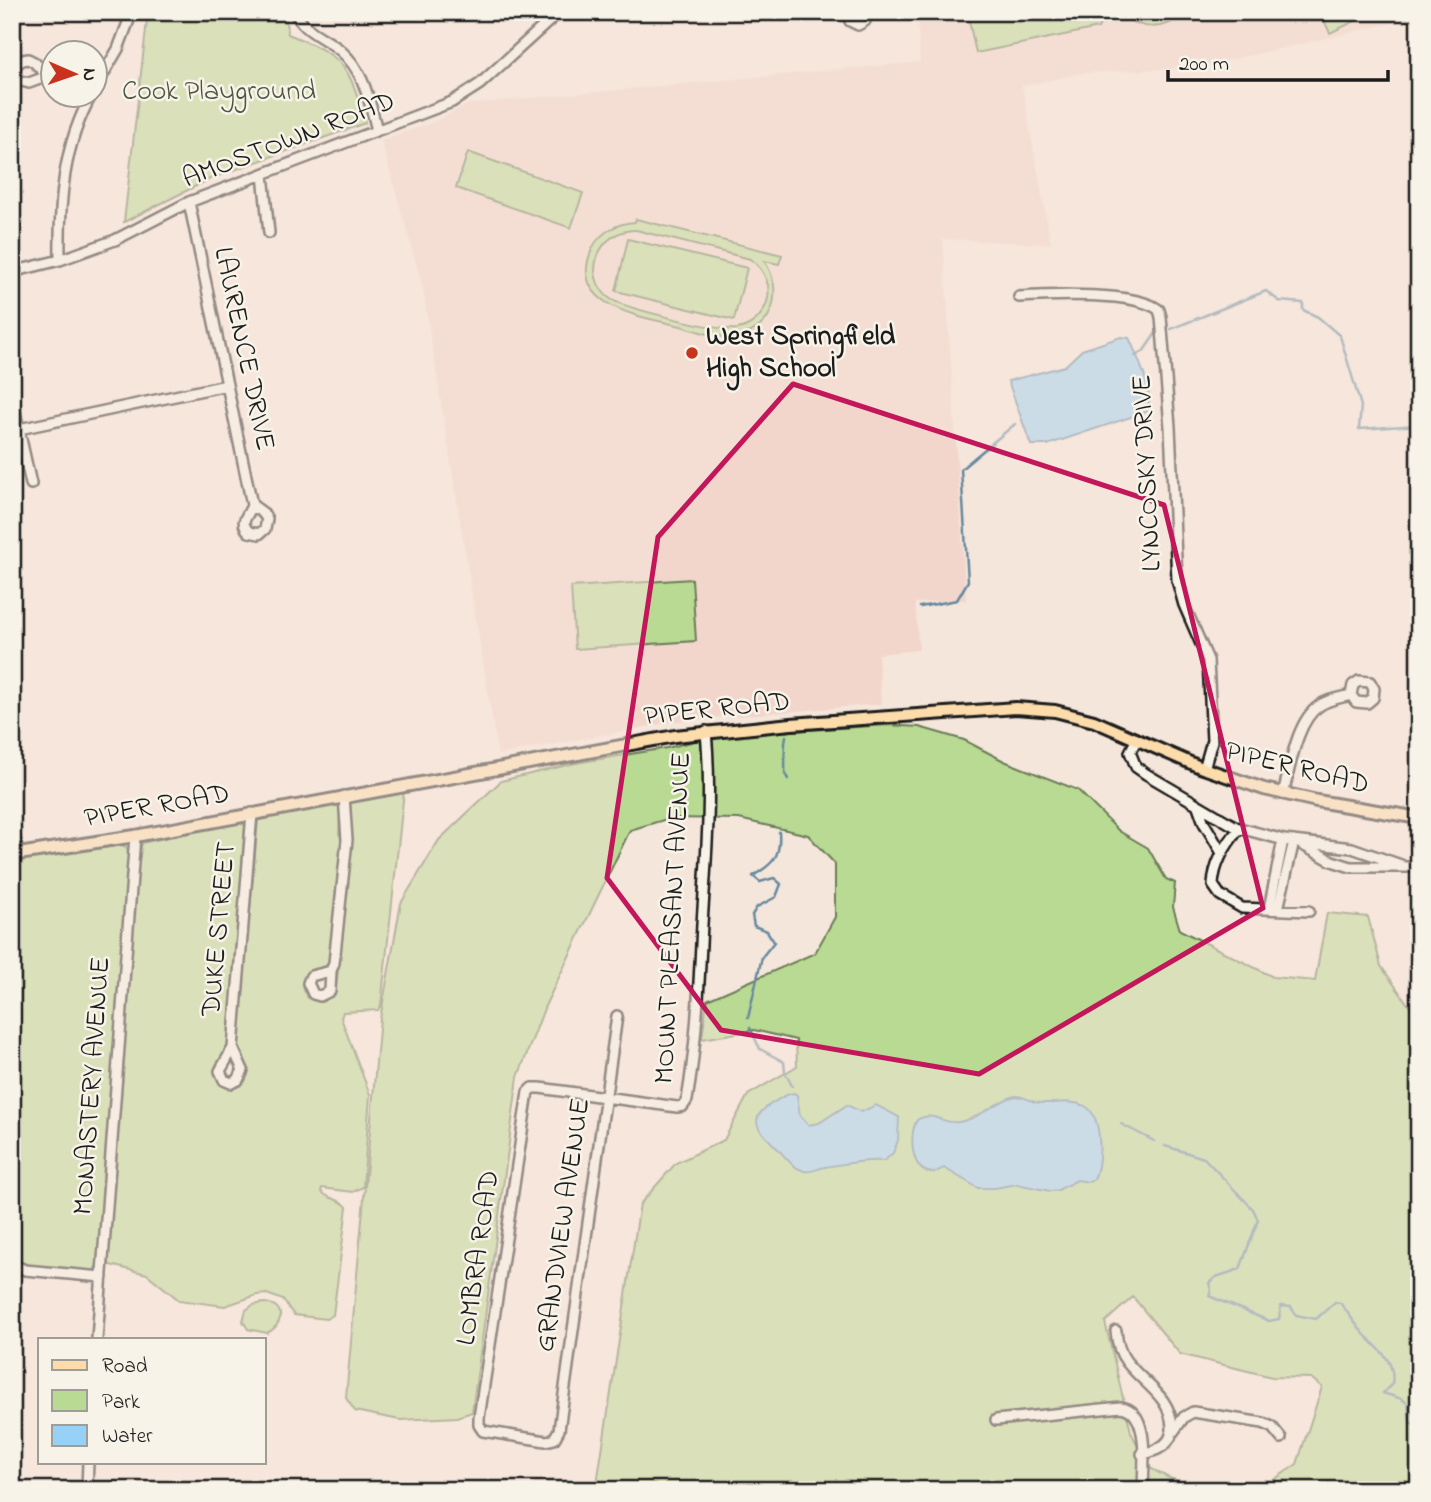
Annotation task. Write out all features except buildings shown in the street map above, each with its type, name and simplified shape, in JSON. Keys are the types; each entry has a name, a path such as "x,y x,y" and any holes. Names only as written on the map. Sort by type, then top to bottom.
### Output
{"main road":[{"name":"PIPER ROAD","path":"16,854 135,836 638,742 706,732 993,709 1025,709 1077,716 1102,724 1204,769 1283,794 1419,818"}],"street":[{"path":"108,66 118,49 132,12"},
{"path":"295,12 308,30 336,47 357,70 368,94 377,130"},
{"name":"AMOSTOWN ROAD","path":"12,272 60,260 115,240 189,202 436,109 464,95 559,12"},
{"path":"849,12 850,21 858,25 865,21 867,12"},
{"path":"60,260 60,217 66,166 77,125 85,108"},
{"path":"262,174 269,233"},
{"name":"LAURENCE DRIVE","path":"189,202 252,505"},
{"name":"LYNCOSKY DRIVE","path":"1019,297 1066,295 1111,298 1142,301 1159,310 1168,403 1177,580 1184,605 1208,660 1212,741 1204,769"},
{"path":"19,429 227,385"},
{"path":"12,398 31,484"},
{"path":"1283,794 1299,737 1308,716 1323,703 1351,695"},
{"name":"MOUNT PLEASANT AVENUE","path":"604,1097 674,1107 683,1106 688,1097 697,1020 707,841 706,732"},
{"path":"1137,739 1130,752 1136,767 1198,806 1240,828 1283,840 1352,848 1401,865 1419,867"},
{"path":"331,971 347,840 344,796"},
{"path":"1198,806 1204,823 1222,853"},
{"name":"DUKE STREET","path":"233,1048 252,813"},
{"path":"12,827 16,854"},
{"path":"1240,828 1222,853 1213,877 1213,885 1220,895 1242,908 1309,911"},
{"name":"MONASTERY AVENUE","path":"97,1338 135,836"},
{"path":"1274,909 1283,840"},
{"path":"1274,909 1294,841"},
{"path":"1294,841 1332,862 1351,867 1370,869 1401,865"},
{"path":"1419,925 1419,933"},
{"name":"GRANDVIEW AVENUE","path":"554,1439 559,1430 617,1016"},
{"name":"LOMBRA ROAD","path":"554,1439 537,1440 481,1430 480,1409 527,1092 536,1088 604,1097"},
{"path":"14,1264 31,1271 102,1277"},
{"path":"1116,1331 1119,1348 1127,1362 1167,1406 1172,1418 1173,1432"},
{"path":"996,1420 1130,1408 1140,1424 1143,1490"},
{"path":"1142,1454 1165,1444 1184,1417 1193,1412 1263,1423 1272,1427 1282,1438"},
{"path":"87,1490 88,1464"}],"highlighted area":[{"path":"793,384 1164,505 1263,908 979,1074 721,1030 607,878 658,537"}],"shaded area":[{"name":"West Springfield High School","path":"917,12 1419,12 1419,17 1199,67 1082,73 1022,86 1051,244 943,239 966,600 915,603 919,650 878,654 881,704 677,721 498,755 422,284 381,140 429,124 469,104 920,62"}],"green space":[{"name":"Cook Playground","path":"148,12 284,12 288,34 322,49 342,65 354,87 365,123 212,178 124,222"},
{"path":"967,12 1097,12 1101,22 1098,28 976,53"},
{"path":"1118,12 1186,12 1169,23 1152,27 1135,23"},
{"path":"1320,12 1374,12 1330,33"},
{"path":"468,152 583,193 571,228 456,188"},
{"path":"636,219 782,255 779,264 764,261 774,283 768,317 751,332 724,337 630,313 599,297 590,285 587,269 592,249 610,230 635,222","holes":["636,230 750,259 760,268 766,279 768,298 758,317 738,329 694,323 618,302 609,298 600,288 595,266 604,245 613,237"]},
{"path":"628,239 747,268 734,320 616,291"},
{"path":"692,579 696,641 575,649 571,587"},
{"path":"888,725 919,727 964,740 1004,761 1078,790 1119,831 1148,848 1166,879 1175,883 1173,907 1180,930 1273,977 1315,981 1327,913 1368,917 1381,966 1419,1020 1419,1490 1239,1490 1263,1487 1297,1464 1322,1387 1311,1378 1272,1377 1180,1354 1133,1297 1105,1322 1131,1432 1148,1467 1203,1490 596,1490 640,1204 676,1163 724,1140 748,1095 797,1066 796,1040 754,1030 702,1039 707,1000 815,953 835,917 835,864 808,835 739,819 670,818 630,830 545,1006 518,1077 472,1412 457,1417 400,1420 355,1411 346,1398 380,1019 401,903 439,840 501,781 576,763 667,748 715,736"},
{"path":"404,791 381,1005 378,1010 343,1012 341,1018 370,1095 363,1187 353,1192 322,1188 321,1191 347,1207 333,1315 326,1319 294,1315 283,1300 267,1294 225,1306 179,1300 147,1274 110,1265 108,1259 138,866 142,843 238,822 245,826 228,1049 217,1063 214,1072 220,1084 231,1089 245,1082 248,1075 238,1046 258,820 337,804 340,806 339,834 342,838 330,960 326,966 308,971 302,984 310,997 324,1001 335,992 337,980 352,837 350,802"},
{"path":"122,845 127,848 129,856 98,1263 91,1271 26,1266 18,1260 12,1246 12,861"},
{"path":"271,1304 279,1311 277,1325 267,1333 248,1329 243,1321 246,1310 253,1305"}],"water":[{"path":"1121,337 1129,338 1145,377 1149,396 1146,412 1047,445 1031,445 1008,381 1065,366 1082,350"},
{"path":"794,1093 797,1095 800,1116 808,1125 819,1123 847,1105 861,1112 876,1105 899,1117 898,1140 893,1153 884,1161 855,1162 809,1171 795,1167 757,1124 757,1119 765,1108"},
{"path":"1015,1096 1041,1103 1079,1104 1091,1111 1099,1140 1094,1179 1089,1182 1077,1180 1050,1191 1017,1184 978,1188 944,1168 934,1172 920,1168 912,1144 917,1120 933,1117 959,1122"}],"waterway":[{"path":"1171,329 1266,291 1279,301 1303,303 1303,310 1318,317 1340,336 1361,406 1359,429 1419,425"},
{"path":"1135,356 1143,352 1156,333"},
{"path":"920,607 957,600 968,581 961,469 1015,424"},
{"path":"786,736 785,774 788,779"},
{"path":"748,1018 762,957 774,942 767,931 754,926 752,915 757,907 776,897 781,884 774,878 760,882 753,876 766,868 777,854 779,832"},
{"path":"750,1028 760,1049 784,1062 785,1072 792,1086"},
{"path":"1121,1124 1154,1141"},
{"path":"1165,1146 1204,1158 1253,1209 1258,1220 1240,1269 1216,1277 1209,1283 1209,1296 1269,1321 1279,1319 1281,1306 1291,1307 1296,1315 1316,1319 1335,1302 1340,1303 1389,1362 1392,1384 1383,1393 1402,1399 1408,1404 1410,1422 1419,1429"},
{"path":"1419,1431 1416,1442 1419,1449"},
{"path":"1408,1490 1419,1478"}],"place":[{"name":"West Springfield High School","path":"692,353"}]}
